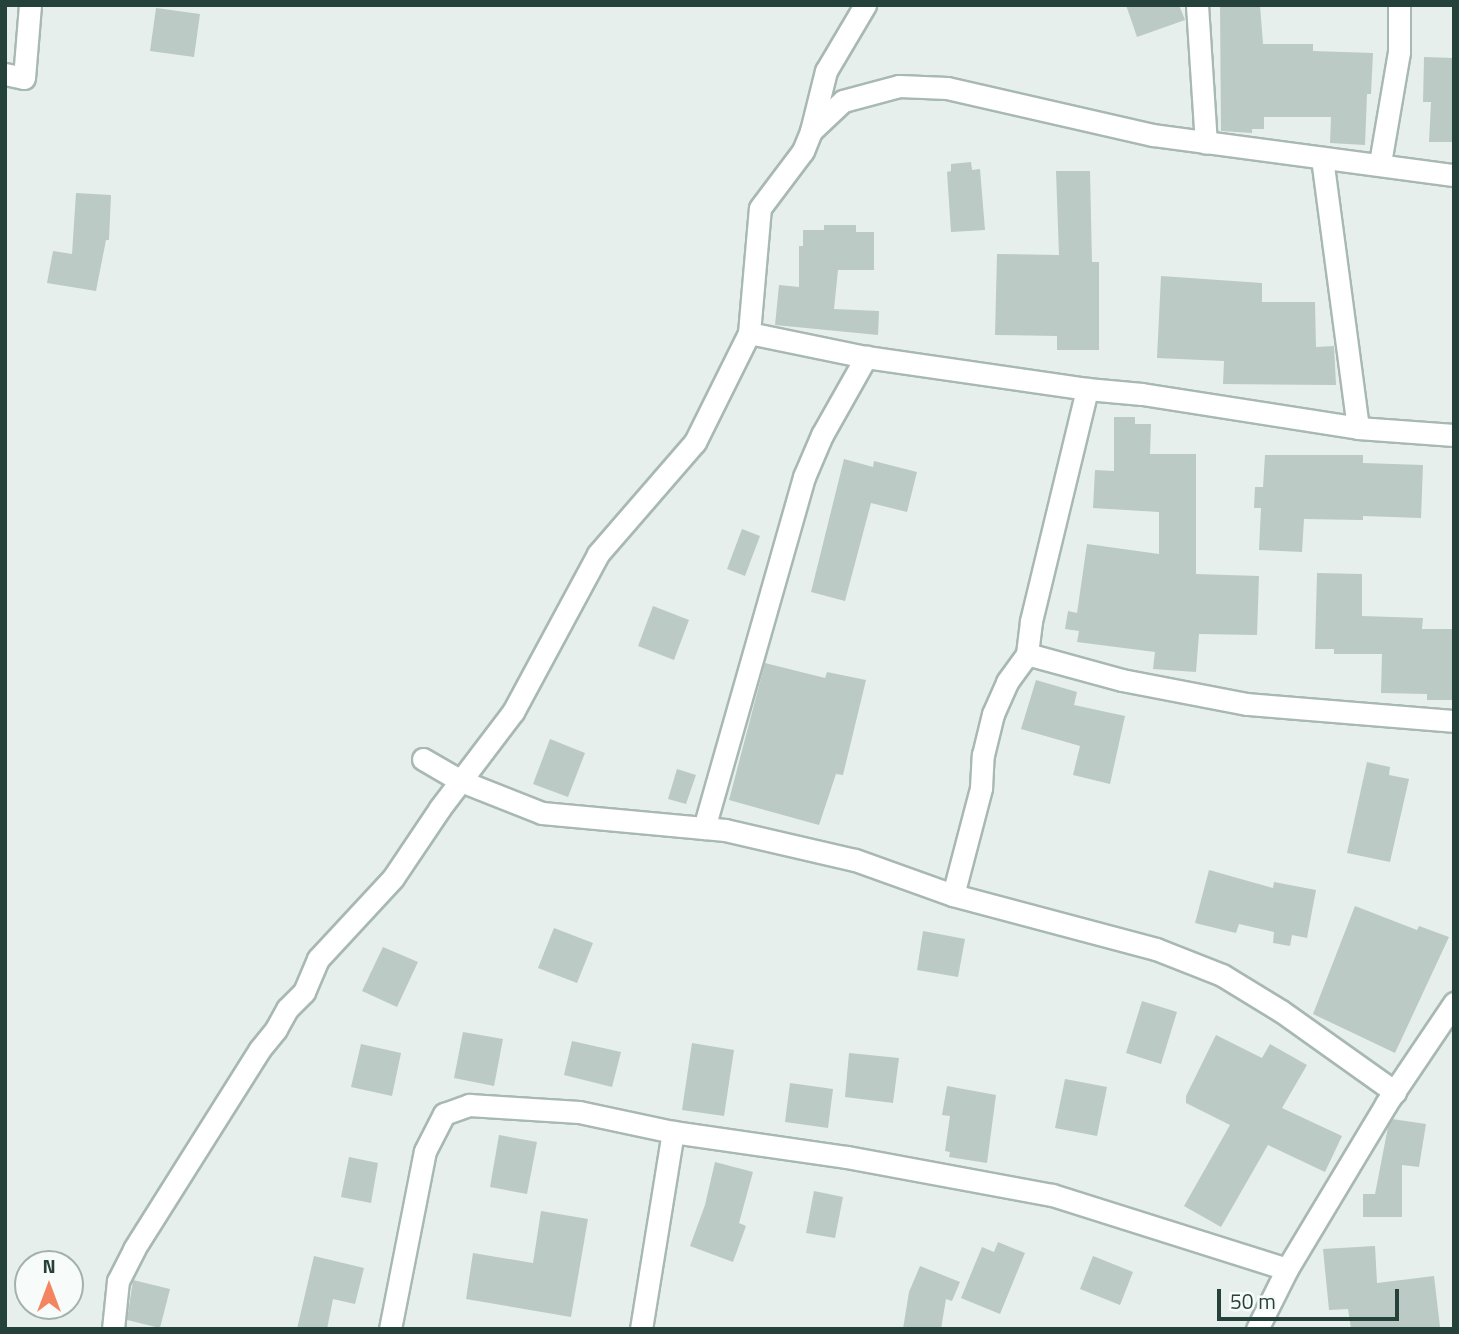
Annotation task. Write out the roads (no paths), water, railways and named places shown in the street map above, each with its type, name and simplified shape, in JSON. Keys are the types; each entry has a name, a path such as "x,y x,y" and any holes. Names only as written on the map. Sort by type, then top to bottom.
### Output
{"street":[{"path":"5,74 24,78 30,5"},
{"path":"113,1329 118,1281 207,1130 235,1093 287,1009 304,992 318,959 393,878 513,712 598,554 695,442 750,333 760,208 803,151 811,131 826,71 865,5"},
{"path":"1197,5 1206,144"},
{"path":"1380,163 1399,52 1399,5"},
{"path":"811,131 843,101 899,86 947,88 1153,135 1206,144 1380,163 1454,175"},
{"path":"1322,158 1358,428"},
{"path":"750,333 866,357 1087,389 1142,394 1358,428 1454,435"},
{"path":"704,828 804,477 822,435 866,357"},
{"path":"953,895 981,788 984,755 993,714 1007,682 1027,654 1031,621 1087,389"},
{"path":"1027,654 1122,680 1247,704 1454,721"},
{"path":"423,759 461,781 542,813 704,828 855,860 953,895 1156,949 1222,975 1281,1011 1395,1092"},
{"path":"1257,1329 1287,1269 1395,1092 1454,1003"},
{"path":"390,1329 425,1151 444,1114 469,1105 579,1112 673,1132 847,1157 1052,1195 1287,1269"},
{"path":"641,1329 673,1132"}]}
